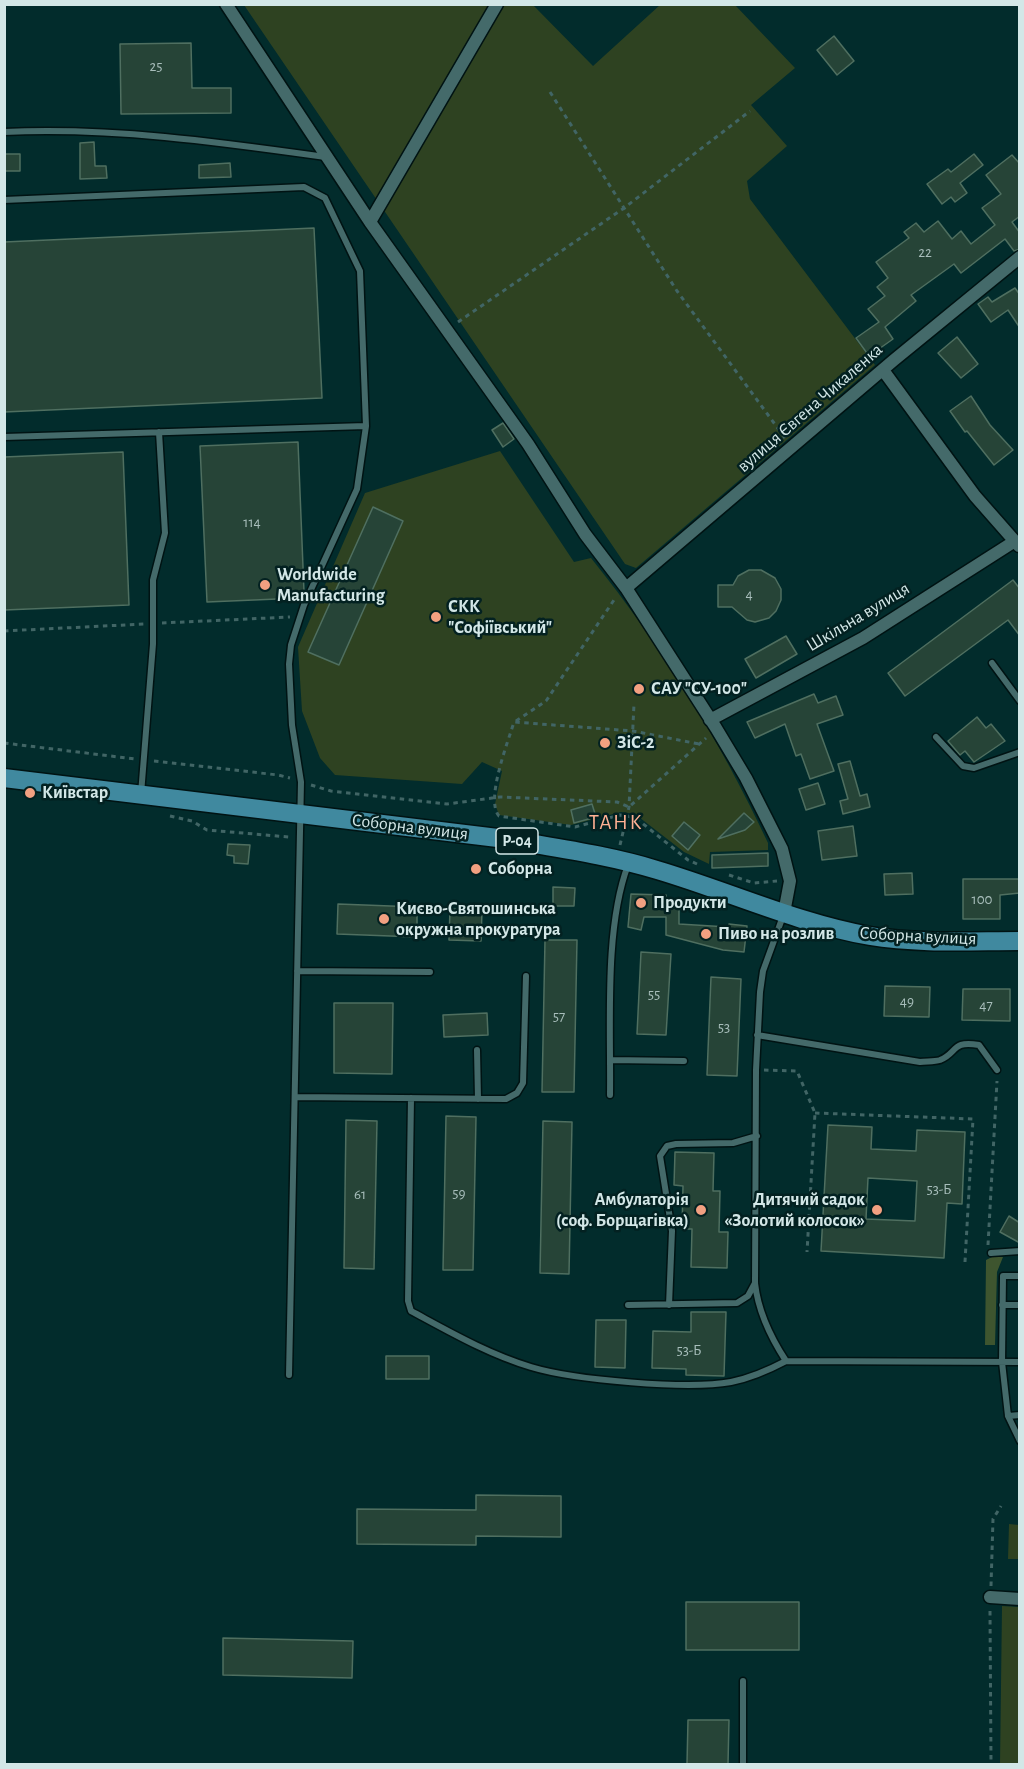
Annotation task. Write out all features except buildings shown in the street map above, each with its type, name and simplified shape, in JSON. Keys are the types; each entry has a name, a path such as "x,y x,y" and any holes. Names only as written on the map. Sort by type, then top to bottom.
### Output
{"main road":[{"name":"Соборна вулиця","path":"4,778 506,839 623,861 784,913 843,931 872,937 1020,941"}],"street":[{"path":"226,4 330,158 370,222 528,444 585,534 626,588 713,724 774,829 782,849 790,881 784,913"},
{"path":"370,222 497,4"},
{"name":"вулиця Євгена Чикаленка","path":"626,588 1020,257"},
{"path":"883,370 975,496 1017,544"},
{"name":"Шкільна вулиця","path":"713,724 863,638 1017,544"},
{"path":"990,1597 1020,1599"}],"lane":[{"path":"4,132 59,129 176,136 330,158"},
{"path":"4,200 304,187 324,198 360,271 366,426 357,489 304,605 291,645 289,664 292,725 301,782 289,1375"},
{"path":"4,437 366,426"},
{"path":"141,794 153,644 153,580 165,533 159,432"},
{"path":"992,663 1020,701"},
{"path":"936,737 963,766 974,768 1020,752"},
{"path":"609,1095 614,922 623,861"},
{"path":"784,913 763,971 756,1070 755,1283 757,1298 775,1344 786,1361"},
{"path":"297,971 430,972"},
{"path":"296,1097 506,1099 517,1093 523,1083 526,976"},
{"path":"758,1035 920,1062 941,1060 952,1049 965,1042 979,1045 997,1070"},
{"path":"477,1050 477,1099"},
{"path":"610,1060 684,1061"},
{"path":"411,1098 408,1301 411,1311 486,1351 532,1368 573,1374 704,1385 731,1382 766,1371 786,1361 1020,1362"},
{"path":"669,1305 672,1231 660,1156 667,1146 676,1144 734,1143 757,1136"},
{"path":"991,1253 1020,1251"},
{"path":"1020,1276 1003,1276 1002,1305 1002,1362 1008,1416 1020,1441"},
{"path":"628,1305 737,1303 748,1296 755,1283"},
{"path":"1002,1305 1020,1305"},
{"path":"1008,1416 1020,1415"},
{"path":"743,1681 743,1764"}],"path":[{"path":"550,92 677,291 788,442"},
{"path":"459,322 624,208 750,111"},
{"path":"626,588 612,601 546,701 514,722 493,798 495,812 499,816 570,826 620,815 627,816 637,819 688,860 706,867"},
{"path":"623,861 629,807 634,704"},
{"path":"514,722 633,731 699,744"},
{"path":"629,807 699,744 713,724"},
{"path":"4,743 278,775 331,791 447,804 493,798 617,802 629,807"},
{"path":"164,815 192,820 207,830 300,838"},
{"path":"725,874 754,883 790,881"},
{"path":"756,1070 797,1071 815,1113 807,1252"},
{"path":"991,1253 987,1246 997,1070"},
{"path":"815,1113 973,1119 965,1262"},
{"path":"991,1764 990,1597 993,1519 1001,1506"}],"green space":[{"path":"244,5 533,5 593,66 660,5 735,5 795,68 751,105 787,146 747,181 750,199 875,365 636,568 625,564"},
{"path":"500,451 574,562 591,558 642,625 710,731 750,805 768,843 768,850 710,852 709,864 684,852 635,814 621,812 571,825 499,815 495,804 502,771 482,762 462,784 335,775 320,758 302,711 298,647 365,493"},
{"path":"992,1257 1003,1257 997,1272 995,1345 985,1345 986,1260"},
{"path":"1009,1524 1019,1525 1019,1559 1008,1559"},
{"path":"1002,1606 1019,1607 1019,1764 1000,1764"}],"place":[{"name":"Worldwide Manufacturing","path":"265,585"},
{"name":"СКК \"Софіївський\"","path":"436,617"},
{"name":"САУ \"СУ-100\"","path":"639,689"},
{"name":"ЗіС-2","path":"605,743"},
{"name":"Київстар","path":"30,793"},
{"name":"Соборна","path":"476,869"},
{"name":"Продукти","path":"641,903"},
{"name":"Києво-Святошинська окружна прокуратура","path":"384,919"},
{"name":"Пиво на розлив","path":"706,934"},
{"name":"Амбулаторія (соф. Борщагівка)","path":"701,1210"},
{"name":"Дитячий садок «Золотий колосок»","path":"877,1210"}],"district":[{"name":"ТАНК","path":"616,823"}]}
